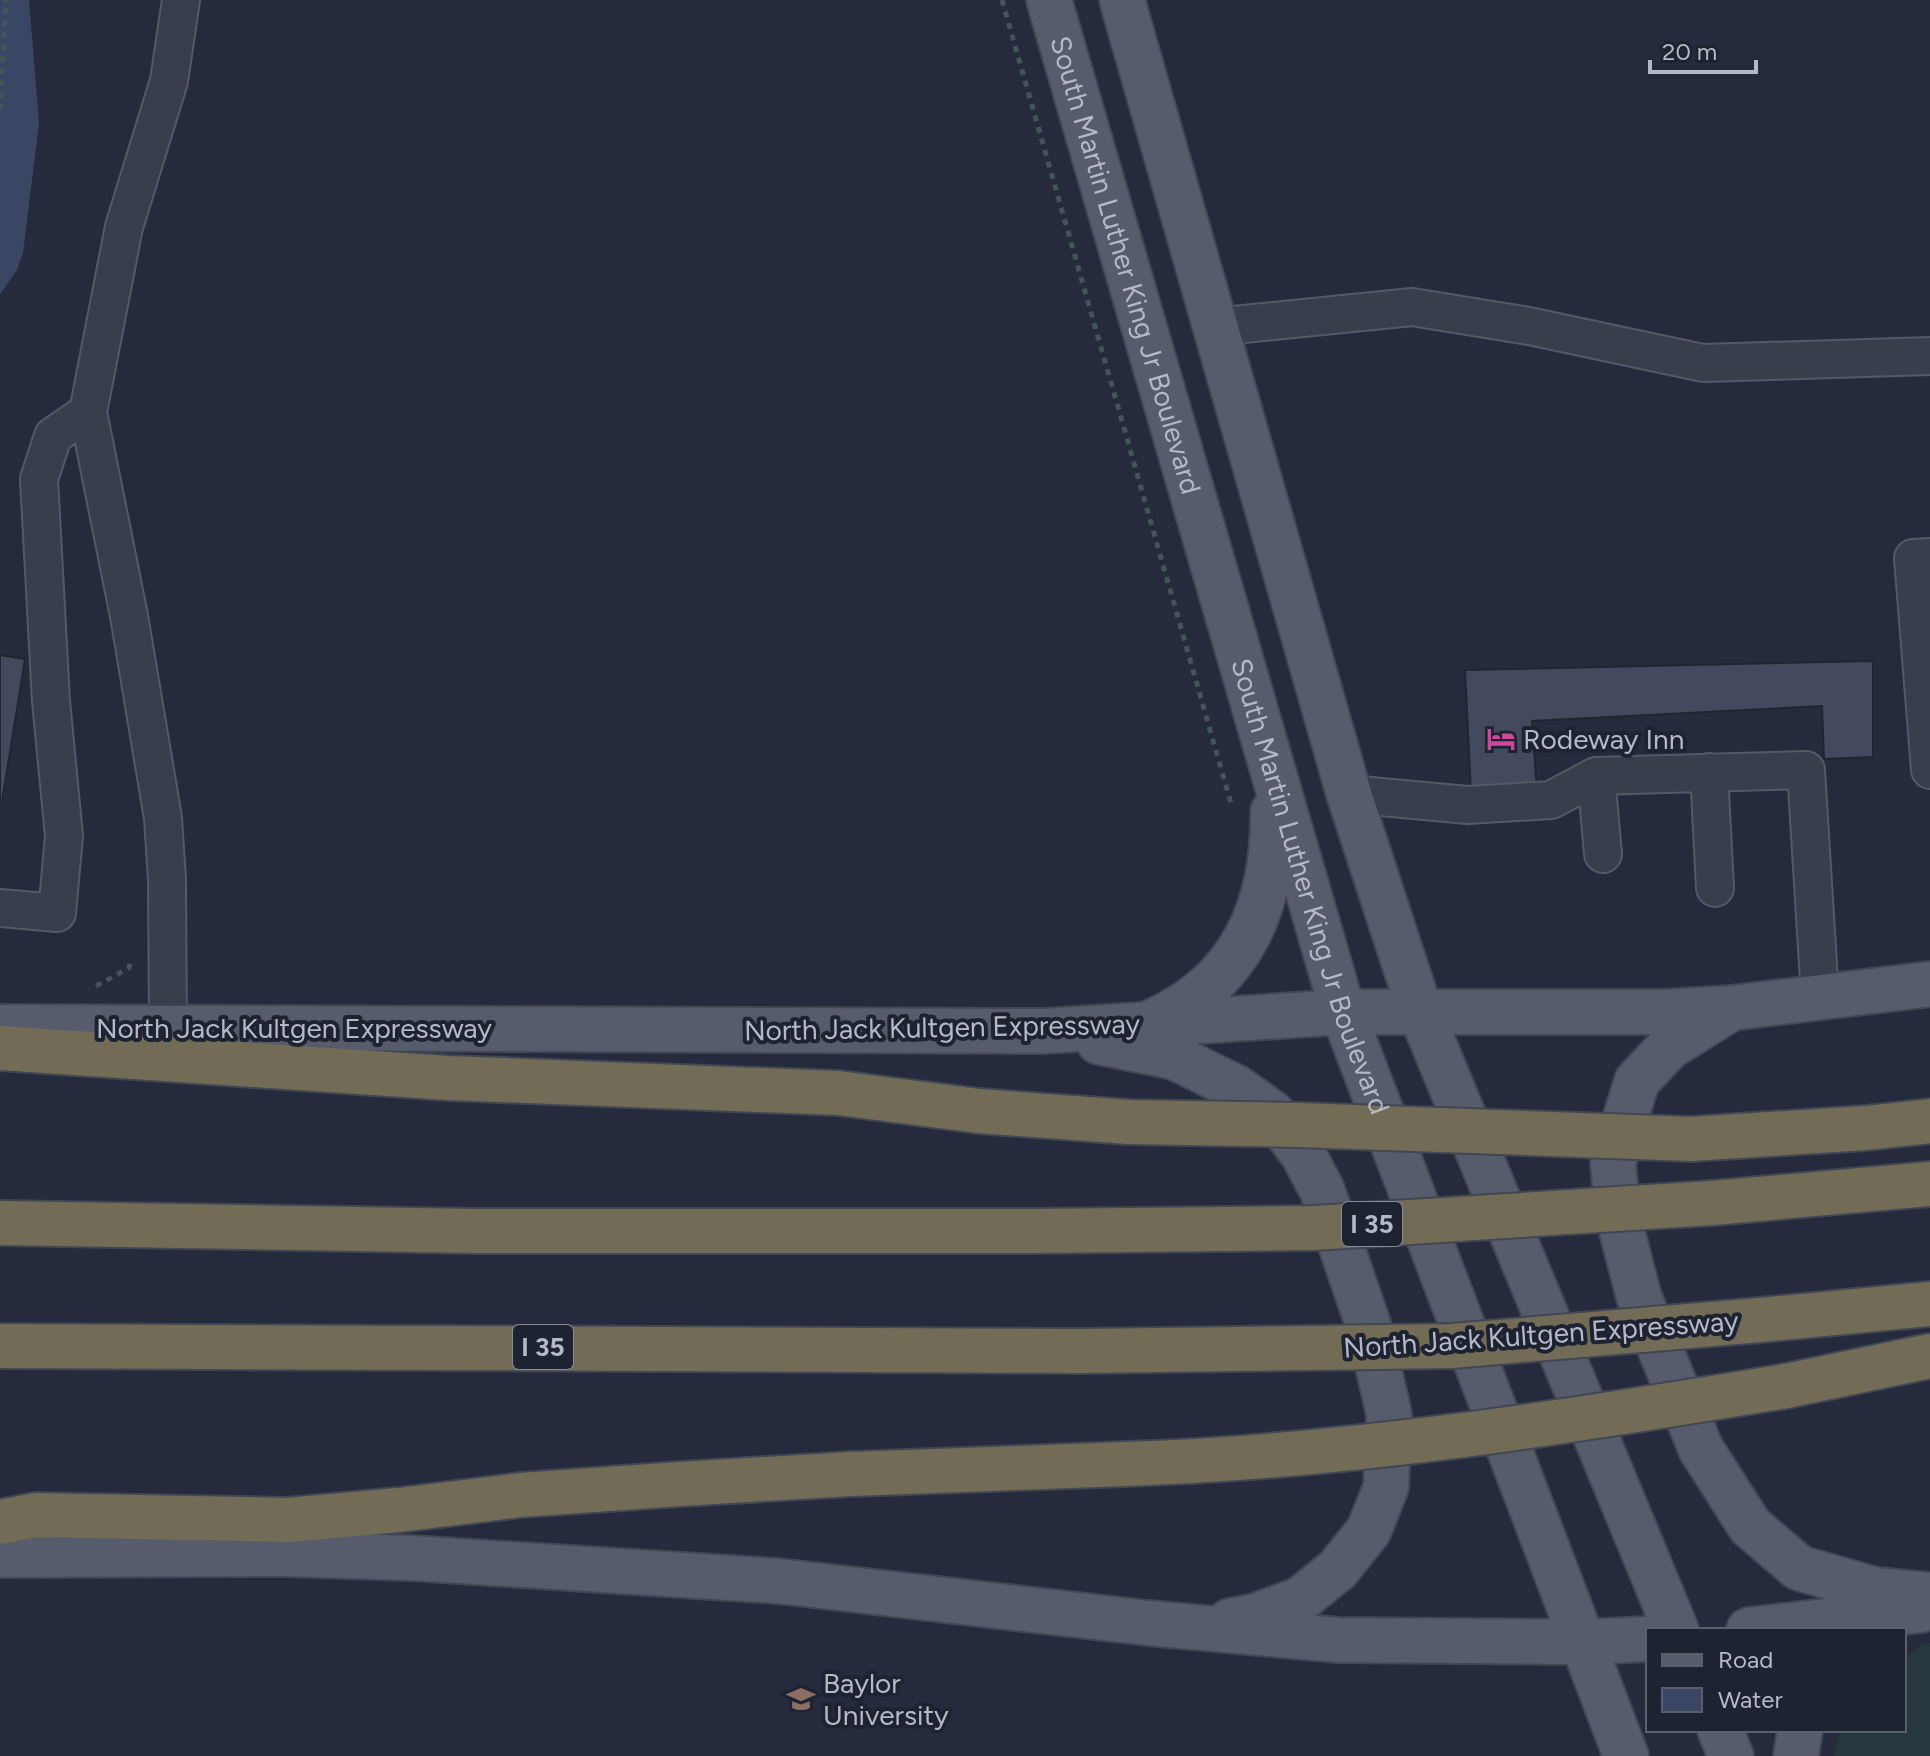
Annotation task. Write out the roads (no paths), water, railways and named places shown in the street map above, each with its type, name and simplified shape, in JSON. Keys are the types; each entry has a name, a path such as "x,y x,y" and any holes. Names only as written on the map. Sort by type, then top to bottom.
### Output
{"highway":[{"path":"0,1048 80,1023 448,1078 838,1093 979,1111 1129,1122 1691,1139 1930,1121"},
{"name":"I 35","path":"5,1223 474,1231 1314,1228 1712,1203 1930,1184"},
{"name":"North Jack Kultgen Expressway","path":"2,1346 1082,1351 1452,1346 1930,1304"},
{"path":"18,1537 288,1520 521,1495 648,1486 1299,1453 1569,1422 1786,1386 1930,1356"}],"main road":[{"name":"South Martin Luther King Jr Boulevard","path":"1049,0 1343,1012 1626,1756"},
{"path":"1122,0 1349,794 1420,1011 1675,1628"},
{"path":"1148,1024 1196,999 1216,979 1245,940 1257,917 1269,881 1274,842 1272,773"},
{"name":"North Jack Kultgen Expressway","path":"0,1027 80,1023 168,1027 1045,1031 1343,1012 1664,1012 1731,1008 1930,984"},
{"path":"1731,1008 1669,1047 1637,1081 1613,1165 1619,1220 1639,1297 1701,1449 1750,1526 1799,1568 1876,1590 1909,1612"},
{"path":"1045,1031 1174,1057 1237,1088 1272,1113 1303,1154 1322,1190 1369,1327 1389,1414 1386,1487 1369,1530 1338,1569 1301,1599 1256,1616 1192,1627"},
{"path":"18,1537 286,1554 615,1569 778,1581 1338,1640 1584,1642 1646,1639"},
{"path":"1767,1628 1909,1612"},
{"path":"1721,1732 1731,1756"},
{"path":"1796,1756 1800,1732"}],"lane":[{"path":"168,1027 167,880 163,818 129,616 88,412 124,227 169,81 181,0"},
{"path":"1215,327 1412,307 1529,326 1703,363 1930,356"},
{"path":"0,908 57,913 64,836 51,701 39,479 53,436 88,412"},
{"path":"1930,557 1913,558 1930,770"},
{"path":"1349,794 1468,805 1551,800 1596,776 1806,770 1820,997"},
{"path":"1709,772 1715,888"},
{"path":"1596,776 1603,854"}],"water":[{"path":"0,0 29,0 39,123 23,253 17,270 0,294"}],"place":[{"name":"Rodeway Inn","path":"1501,739"},
{"name":"Baylor University","path":"801,1699"}]}
